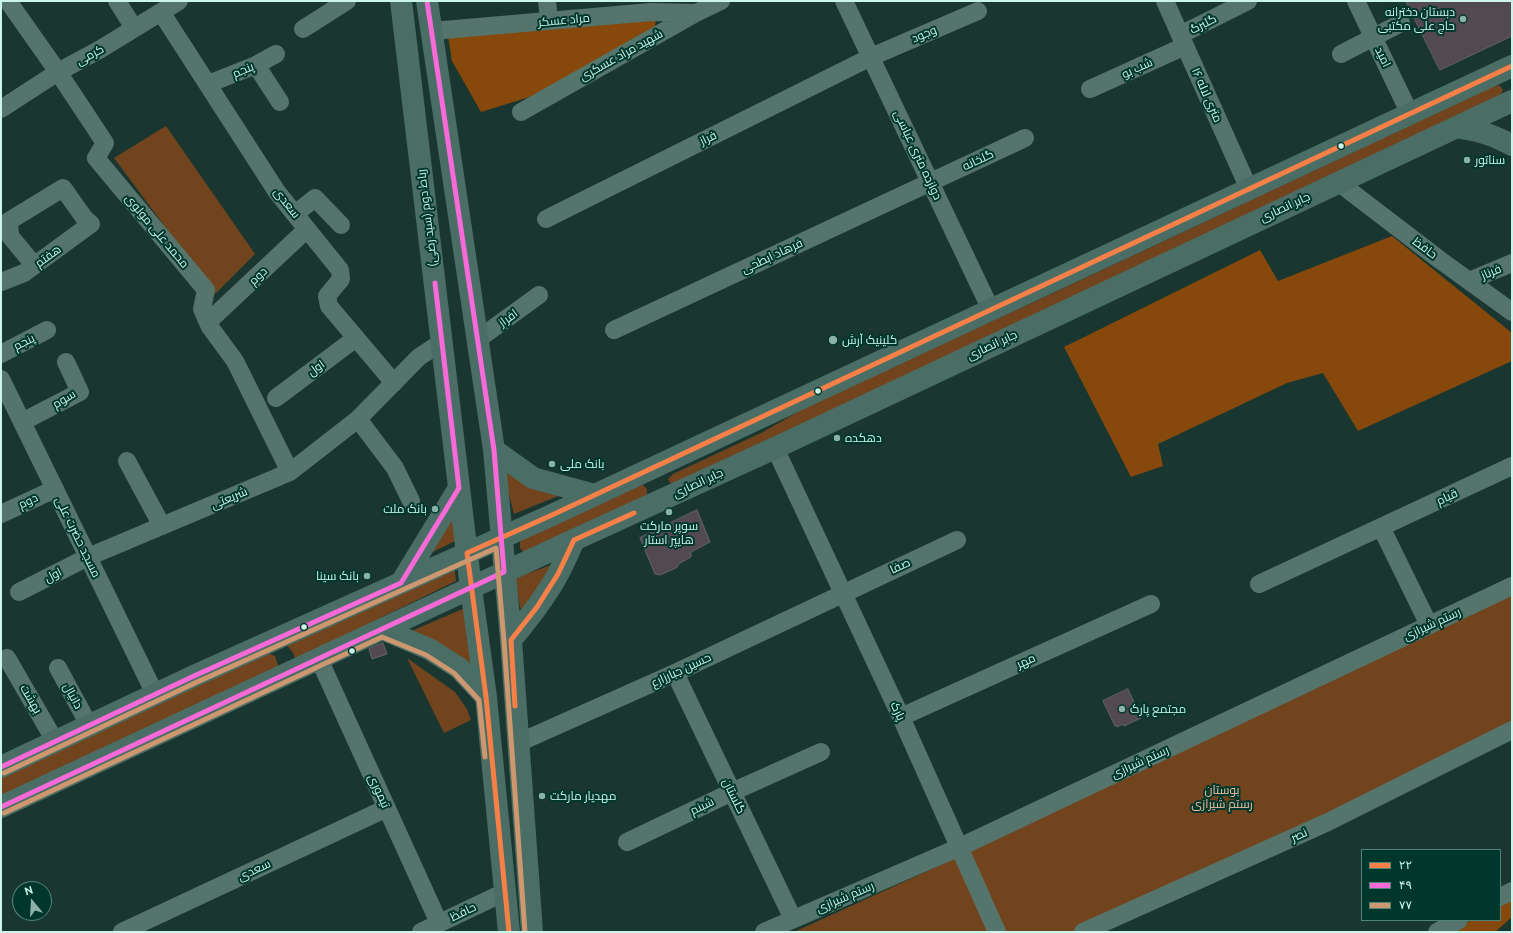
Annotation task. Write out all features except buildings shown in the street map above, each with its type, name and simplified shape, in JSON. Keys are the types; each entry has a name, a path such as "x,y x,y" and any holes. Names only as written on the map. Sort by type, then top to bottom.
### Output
{"main road":[{"name":"رباط دوم (سید رضی)","path":"401,1 471,588 486,697 509,932"},
{"path":"428,1 494,450 511,640 532,932"},
{"path":"1,766 155,694 595,495 1512,66"},
{"name":"جابر انصاری","path":"1,807 504,572 775,448 1512,101"},
{"path":"1456,127 1477,130 1512,145"},
{"path":"426,214 458,210"},
{"path":"494,450 533,478 595,495"},
{"path":"652,468 652,477 655,486 660,492 668,497"},
{"path":"401,583 459,488"},
{"path":"511,640 537,607 558,574 574,540"},
{"path":"382,629 429,650 459,668 486,697"},
{"path":"272,641 284,650 290,661 291,672"}],"street":[{"name":"محمد علی مولوی","path":"8,1 58,72 105,143 96,158 206,290 202,309 210,327 235,360 290,472"},
{"path":"118,1 134,28"},
{"path":"303,29 347,1"},
{"path":"547,1 549,21"},
{"name":"شهید مراد عسکری","path":"521,112 696,13 721,1"},
{"name":"دوازده متری عباسی","path":"844,1 991,310"},
{"name":"۱۶ متری لاله","path":"1165,1 1248,189"},
{"name":"گلبرگ","path":"1182,41 1248,1"},
{"name":"امید","path":"1356,1 1410,114"},
{"name":"کرمی","path":"1,109 58,72 99,50 170,5"},
{"name":"سعدی","path":"170,5 208,84 277,192 340,270 341,279 327,296 329,306 394,383"},
{"name":"وجود","path":"871,57 978,11"},
{"name":"مراد عسکر","path":"432,31 651,12 696,13"},
{"path":"1341,54 1401,23"},
{"name":"شب بو","path":"1090,89 1182,41"},
{"name":"پنجم","path":"208,84 256,65 276,54"},
{"name":"فراز","path":"546,219 871,57"},
{"path":"256,65 280,102"},
{"name":"گلخانه","path":"930,182 1025,138"},
{"name":"فرهاد ابطحی","path":"614,330 930,182"},
{"name":"حافظ","path":"1338,182 1512,312"},
{"name":"هفتم","path":"1,282 24,273 91,224 84,219 63,188 9,221 10,236 34,265"},
{"path":"295,214 315,198 341,225"},
{"name":"دوم","path":"208,322 307,229"},
{"name":"فرناز","path":"1470,281 1512,263"},
{"name":"افراز","path":"477,340 539,295"},
{"name":"پنجم","path":"1,354 47,330"},
{"name":"اول","path":"276,398 356,338"},
{"name":"شریعتی","path":"88,557 290,472 358,419 419,358 442,342"},
{"name":"سوم","path":"13,415 80,392 66,362"},
{"name":"مسجد حضرت علی","path":"1,379 13,415 55,488 155,694"},
{"path":"358,419 395,468 412,501"},
{"name":"پارک","path":"775,448 902,717 997,932"},
{"path":"128,461 162,526"},
{"name":"قیام","path":"1259,584 1512,466"},
{"name":"دوم","path":"1,514 55,488"},
{"path":"1381,527 1429,625"},
{"name":"صفا","path":"843,593 957,540"},
{"name":"اول","path":"19,592 88,557"},
{"name":"رستم شیرازی","path":"764,932 960,847 1512,586"},
{"name":"حسین جبارزارع","path":"518,743 675,673 843,593"},
{"name":"مهر","path":"902,717 1151,604"},
{"name":"بهشت","path":"7,658 55,741"},
{"name":"تیموری","path":"319,659 440,923"},
{"name":"دانیال","path":"58,668 89,725"},
{"name":"گلستان","path":"675,673 793,919"},
{"name":"نصر","path":"1083,932 1328,822 1512,730"},
{"name":"شبنم","path":"627,842 821,752"},
{"name":"سعدی","path":"122,932 387,808"},
{"path":"1501,896 1512,891"},
{"name":"حافظ","path":"421,932 505,892"},
{"path":"1437,932 1457,921"}],"green space":[{"path":"1499,85 1503,90 1500,96 676,484 670,483 668,479 673,474 763,432 810,405"},
{"path":"166,126 255,254 215,294 114,158"},
{"path":"500,461 558,496 514,514"},
{"path":"642,484 647,489 647,495 526,554 520,548 520,539"},
{"path":"454,504 459,539 423,557"},
{"path":"557,563 522,618 515,578"},
{"path":"454,565 456,581 374,621 296,664 294,654 285,643"},
{"name":"بوستان رستم شیرازی","path":"1512,585 1512,730 1083,932 997,932 960,847"},
{"path":"467,607 476,677 407,633"},
{"path":"267,653 275,656 278,665 277,672 1,800 1,777"},
{"path":"407,658 455,692 467,709 471,720 444,733"},
{"path":"956,858 988,932 794,932"}],"shaded area":[{"path":"656,16 655,28 536,95 481,112 452,61 448,36"},
{"path":"1392,236 1512,333 1512,361 1358,431 1323,373 1287,383 1158,444 1163,466 1131,477 1064,347 1260,250 1278,281"},
{"path":"1512,896 1512,917 1495,932 1451,932 1469,921 1501,921 1501,902"}],"transit line":[{"name":"۴۹","path":"1,807 504,572 494,450 427,1"},
{"name":"۲۲","path":"509,932 486,697 467,553 552,515 1512,66"},
{"name":"۴۹","path":"1,767 194,676 401,583 459,488 435,283"},
{"name":"۲۲","path":"515,706 511,640 537,607 558,574 574,540 634,513"},
{"name":"۷۷","path":"4,773 197,682 496,548 525,932"},
{"name":"۷۷","path":"4,813 382,637 426,655 454,673 479,700 485,757"}],"place":[{"name":"دبستان دخترانه حاج علی مکتبی","path":"1463,19"},
{"name":"سناتور","path":"1467,160"},
{"name":"کلینیک آرش","path":"833,340"},
{"name":"دهکده","path":"837,438"},
{"name":"بانک ملی","path":"552,464"},
{"name":"بانک ملت","path":"435,509"},
{"name":"سوپر مارکت هایپر استار","path":"669,512"},
{"name":"بانک سینا","path":"367,576"},
{"name":"مجتمع پارک","path":"1122,709"},
{"name":"مهدیار مارکت","path":"542,796"}]}
